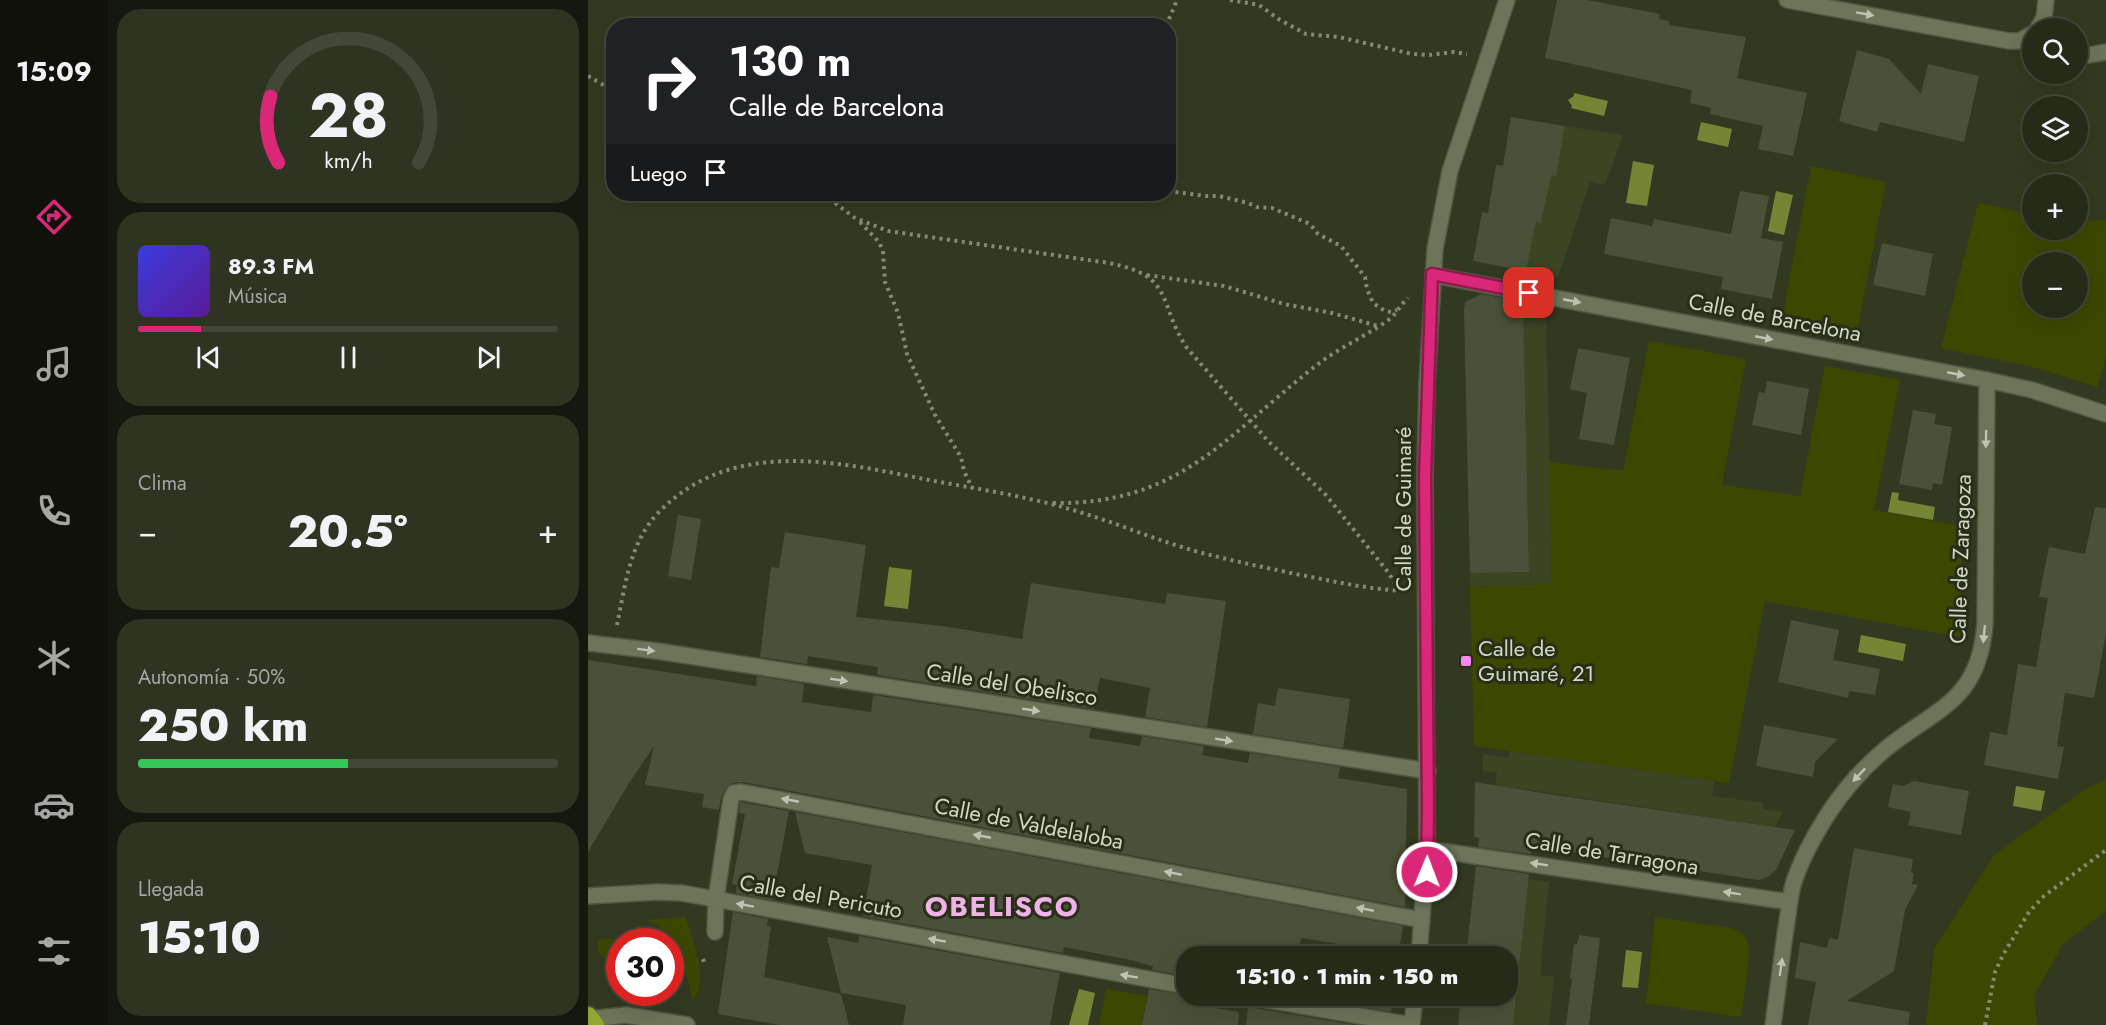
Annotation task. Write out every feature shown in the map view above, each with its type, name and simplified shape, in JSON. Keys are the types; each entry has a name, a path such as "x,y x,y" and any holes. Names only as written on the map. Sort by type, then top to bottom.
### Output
{"street":[{"name":"Calle de Guimaré","path":"1420,946 1427,849 1426,421 1432,274 1439,219 1446,187 1507,0"},
{"path":"1787,0 2009,41 2022,39"},
{"path":"2044,18 2046,0"},
{"path":"2088,55 2106,52"},
{"name":"Calle de Barcelona","path":"1432,274 1986,380 2032,390 2106,414"},
{"name":"Calle de Zaragoza","path":"1773,1025 1793,885 1809,848 1838,799 1860,773 1889,746 1950,703 1967,683 1976,667 1985,624 1986,380"},
{"name":"Calle del Obelisco","path":"588,643 1428,771"},
{"name":"Calle de Valdelaloba","path":"715,932 716,899 732,799 735,793 741,792 1422,920"},
{"name":"Calle de Tarragona","path":"1427,849 1790,902"},
{"name":"Calle del Pericuto","path":"588,896 682,893 1176,984"},
{"path":"1302,1006 1412,1025 1414,1006"},
{"path":"591,1020 626,1015 687,1025"}],"path":[{"path":"1169,18 1177,0"},
{"path":"1230,0 1259,5 1306,34 1340,37 1412,54 1430,55 1454,52 1487,60"},
{"path":"588,76 606,86"},
{"path":"1176,192 1219,196 1257,207 1272,208 1310,224 1318,234 1341,246 1365,277 1367,290 1373,303 1385,311 1398,310"},
{"path":"832,201 873,234 883,251 885,282 898,313 907,354 940,425 961,457 964,471 972,488"},
{"path":"855,218 900,233 1101,262 1156,278 1186,279 1224,286 1284,304 1332,313 1378,326"},
{"path":"1143,274 1154,282 1163,294 1178,335 1187,348 1282,455 1325,494 1401,591"},
{"path":"1044,503 1107,500 1146,490 1174,476 1204,458 1251,422 1326,358 1393,317 1408,298 1415,296"},
{"path":"612,646 627,577 639,541 647,527 670,501 701,481 725,471 747,465 797,460 849,464 1044,503 1218,557 1336,582 1426,592"},
{"path":"1985,1025 1995,972 2029,912 2044,896 2106,850"},
{"path":"703,959 705,965"}],"shaded area":[{"path":"1574,93 1608,101 1604,116 1571,108 1568,100 1574,96"},
{"path":"1701,122 1732,129 1728,147 1697,140"},
{"path":"1565,126 1623,135 1605,185 1590,182 1558,277 1526,271 1536,222 1541,222 1550,175 1556,175"},
{"path":"1633,161 1654,165 1647,206 1626,203"},
{"path":"1811,166 1886,182 1857,332 1782,318"},
{"path":"1776,191 1793,195 1784,235 1768,231"},
{"path":"1978,203 2022,212 2022,240 2088,240 2088,221 2106,220 2106,358 2097,387 2030,366 1941,348"},
{"path":"1523,308 1546,313 1552,584 1470,587 1470,573 1529,571"},
{"path":"1649,341 1746,359 1722,485 1800,496 1825,366 1900,380 1874,510 1962,526 1960,637 1765,601 1729,783 1474,746 1470,587 1552,584 1549,462 1623,471"},
{"path":"1892,492 1899,493 1898,500 1935,507 1933,520 1888,512"},
{"path":"889,567 912,570 908,609 884,606"},
{"path":"1861,635 1906,644 1903,661 1858,652"},
{"path":"1510,751 1714,781 1712,796 1764,803 1763,809 1783,812 1775,827 1495,785 1497,773 1483,771 1483,754 1508,758"},
{"path":"2106,779 2106,911 2063,944 2034,996 2037,1025 1926,1025 1934,949 1994,855 2084,790"},
{"path":"2016,786 2045,791 2041,811 2013,806"},
{"path":"1528,879 1549,882 1540,975 1554,977 1549,1025 1513,1025 1515,1006 1518,1006 1518,976"},
{"path":"686,917 700,971 698,992 693,1001 684,969 684,928 660,928 646,920"},
{"path":"1655,917 1731,928 1740,932 1747,939 1749,954 1741,1017 1646,1003"},
{"path":"606,939 606,961 598,950 598,941"},
{"path":"1626,950 1642,952 1638,988 1622,987"},
{"path":"1079,989 1095,993 1088,1025 1069,1025"},
{"path":"1106,989 1147,996 1142,1025 1099,1025"}],"building":[{"path":"1557,0 1587,0 1660,14 1659,19 1669,21 1669,25 1746,37 1737,78 1807,93 1793,156 1758,149 1763,126 1710,114 1711,108 1690,103 1692,90 1545,58"},
{"path":"1857,50 1889,59 1921,94 1928,64 1979,76 1964,142 1880,122 1877,132 1839,121"},
{"path":"1511,117 1565,126 1556,176 1551,175 1541,223 1536,222 1526,271 1473,261 1482,212 1488,213 1496,165 1503,166"},
{"path":"1740,191 1769,196 1761,238 1783,242 1772,299 1721,289 1723,277 1604,254 1611,218 1652,226 1654,219 1731,234"},
{"path":"1882,243 1933,254 1925,296 1873,285"},
{"path":"1482,294 1523,302 1529,572 1470,573 1464,310 1465,302"},
{"path":"1578,348 1630,358 1614,445 1579,439 1587,393 1570,389"},
{"path":"1767,381 1809,389 1801,435 1752,425 1759,392 1765,393"},
{"path":"1913,410 1936,414 1934,424 1952,427 1942,485 1933,483 1932,490 1899,484"},
{"path":"2095,507 2106,508 2106,633 2094,698 2065,693 2057,746 2064,747 2058,779 1984,765 1990,732 2007,735 2018,664 2036,667 2048,598 2039,597 2049,547 2085,554"},
{"path":"678,515 701,519 691,580 668,576"},
{"path":"785,532 866,545 856,617 942,626 1022,639 1031,583 1165,604 1167,593 1226,601 1207,727 1145,717 1150,688 1100,678 1094,709 877,675 878,667 808,656 807,664 760,657 771,567 779,568"},
{"path":"1791,620 1839,630 1833,660 1880,669 1875,695 1849,691 1848,698 1778,682"},
{"path":"588,660 756,686 757,676 804,684 802,702 871,712 873,695 1091,728 1089,738 1140,746 1142,736 1204,746 1202,755 1248,763 1250,753 1340,767 1338,778 1407,789 1405,907 743,782 732,783 726,788 721,797 719,810 702,807 704,794 645,785 654,746 588,852"},
{"path":"1278,688 1350,699 1343,748 1253,734 1258,703 1275,706"},
{"path":"1764,725 1838,739 1815,762 1813,777 1756,766"},
{"path":"1914,781 1969,791 1961,835 1908,825 1911,812 1888,807 1893,784 1903,786"},
{"path":"1475,782 1795,830 1776,870 1768,877 1759,880 1532,846 1531,854 1478,847 1479,838 1474,837"},
{"path":"740,802 789,811 772,900 736,893 737,885 732,884 745,814 739,813"},
{"path":"795,812 1403,926 1400,946 1351,946 1301,938 1300,946 1176,946 1176,974 1152,970 1153,966 1131,960 1064,947 1063,953 863,916 872,865 805,853"},
{"path":"1854,848 1913,859 1912,884 1918,885 1905,910 1894,971 1847,1001 1910,1012 1908,1025 1808,1025 1816,982 1795,978 1800,942 1827,948 1829,938 1838,940"},
{"path":"1476,866 1529,874 1518,978 1518,946 1467,946"},
{"path":"733,912 768,919 767,926 771,927 764,977 841,994 849,1025 780,1025 718,1014"},
{"path":"1579,935 1600,938 1589,1025 1566,1025 1574,944 1577,944"},
{"path":"859,936 1060,973 1050,1025 903,1025 906,1005 841,993 827,937 858,943"},
{"path":"1149,989 1176,993 1176,1006 1204,1006 1239,1012 1238,1025 1142,1025"},
{"path":"1357,1006 1392,1006 1391,1012"},
{"path":"1460,1006 1515,1006 1513,1025 1458,1025"},
{"path":"1248,1007 1355,1025 1246,1025"}],"place":[{"name":"Calle de Guimaré, 21","path":"1466,661"}],"district":[{"name":"OBELISCO","path":"1002,906"}],"route":[{"path":"1427,872 1425,476 1432,274 1529,293"}]}
